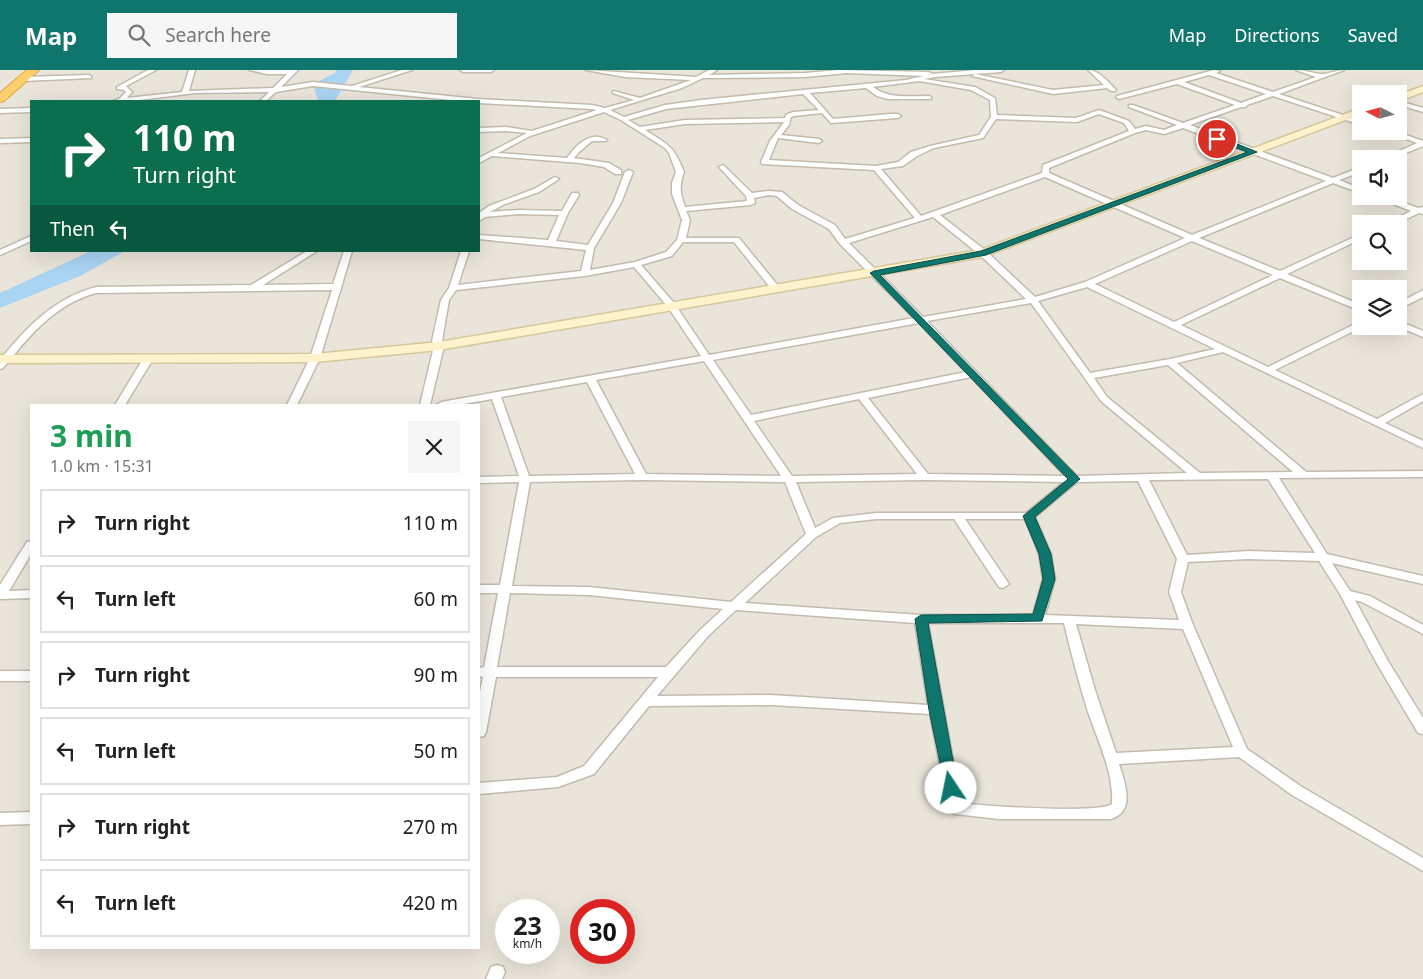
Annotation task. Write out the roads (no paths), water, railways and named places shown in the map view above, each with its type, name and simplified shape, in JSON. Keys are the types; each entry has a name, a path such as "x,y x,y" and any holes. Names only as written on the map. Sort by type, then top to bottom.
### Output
{"highway":[{"path":"0,93 34,70"},
{"path":"0,99 25,75"}],"street":[{"path":"72,78 79,70"},
{"path":"119,100 129,92 126,88 120,88 131,80 153,70"},
{"path":"185,92 192,70"},
{"path":"252,70 267,72 295,71"},
{"path":"350,88 409,70"},
{"path":"463,70 491,70"},
{"path":"589,70 658,77 796,75 848,71 912,72 935,75 1001,70"},
{"path":"655,70 658,77"},
{"path":"480,160 515,139 532,132 680,86 714,70"},
{"path":"1091,70 1131,106 1352,188"},
{"path":"1119,97 1219,70"},
{"path":"1300,70 1323,77"},
{"path":"1045,174 1046,167 1133,132 1146,128 1164,132 1244,106 1341,70"},
{"path":"264,100 295,71"},
{"path":"967,74 1053,92 1110,86"},
{"path":"1209,74 1352,120"},
{"path":"25,75 72,78 89,77"},
{"path":"623,119 665,107 912,80 935,75"},
{"path":"824,111 788,116 784,128 776,136 769,148 765,162 876,168 900,164 914,154 932,147 981,137 994,117 993,98 973,88 912,80"},
{"path":"1176,81 1244,106"},
{"path":"119,100 157,98 185,92 246,89 276,90 313,84 461,100"},
{"path":"867,85 879,95 888,97 929,98"},
{"path":"1408,95 1423,89"},
{"path":"615,92 638,99"},
{"path":"806,92 832,121 866,120 878,116 898,116"},
{"path":"453,288 585,273 636,264 669,254 681,240 686,220 676,194 676,183 680,172 672,152 623,119 602,109 480,102"},
{"path":"1131,106 1133,132"},
{"path":"1408,106 1423,110"},
{"path":"0,111 30,110"},
{"path":"994,117 1077,120 1099,112 1131,118"},
{"path":"2,361 148,358 316,358 439,346 874,273 983,253 1116,205 1352,114"},
{"path":"640,129 684,122 788,120"},
{"path":"480,130 506,128 532,132"},
{"path":"776,136 819,141"},
{"path":"1408,138 1423,143"},
{"path":"568,161 576,150 590,139 604,140"},
{"path":"0,141 30,140"},
{"path":"1406,150 1423,143"},
{"path":"489,154 606,165 618,172"},
{"path":"683,209 751,203 750,196 723,167"},
{"path":"876,168 920,219"},
{"path":"585,273 590,248 617,203 629,172"},
{"path":"447,404 591,380 1033,300 1088,284 1192,238 1352,173"},
{"path":"843,242 920,219 1045,174 1352,304"},
{"path":"480,216 488,208 518,197 524,197 550,184 555,179"},
{"path":"750,196 769,193 779,194 795,207 832,227 843,242 922,320 1074,479"},
{"path":"551,243 564,213 575,194"},
{"path":"1405,205 1421,210"},
{"path":"1407,216 1421,210"},
{"path":"480,217 519,212 564,213"},
{"path":"934,214 983,253 1033,300 1104,399 1197,476"},
{"path":"480,237 590,248"},
{"path":"0,253 30,238"},
{"path":"681,240 698,242 736,240 776,289"},
{"path":"1174,325 1352,240"},
{"path":"253,288 311,252"},
{"path":"293,404 316,358 348,252"},
{"path":"425,404 439,346 437,341 445,300 453,288 465,252"},
{"path":"636,264 671,306 789,479 812,535"},
{"path":"1088,284 1423,446"},
{"path":"2,361 55,308 86,291 336,287"},
{"path":"1407,302 1423,293"},
{"path":"1407,327 1423,334"},
{"path":"1267,371 1352,328"},
{"path":"1088,376 1170,362 1225,349"},
{"path":"121,404 148,358"},
{"path":"1170,362 1302,475"},
{"path":"747,419 972,374"},
{"path":"591,380 642,477"},
{"path":"861,395 925,477"},
{"path":"480,722 485,672 504,589 524,479 496,396"},
{"path":"1378,423 1423,398"},
{"path":"480,480 642,477 1074,479 1423,474"},
{"path":"1272,476 1346,594 1382,662 1423,729"},
{"path":"1142,478 1183,559 1175,592 1187,625 1242,752 1296,791 1423,865"},
{"path":"480,788 558,782 589,770 669,672 704,633 812,535 837,520 876,516 1029,516 1074,479"},
{"path":"1029,516 1045,554 1049,579 1038,618"},
{"path":"958,517 1003,584"},
{"path":"0,595 30,546"},
{"path":"1183,559 1249,555 1323,557 1423,580"},
{"path":"480,589 589,591 732,606 921,619 1038,618 1187,625"},
{"path":"0,595 30,594"},
{"path":"1346,594 1366,599 1423,630"},
{"path":"921,619 955,808 999,813 1111,813 1119,807 1120,800 1111,759 1091,700 1068,619"},
{"path":"485,672 669,672"},
{"path":"0,676 30,676"},
{"path":"646,702 771,700 936,710"},
{"path":"1111,759 1242,752"},
{"path":"0,819 30,818"}],"water":[{"path":"337,70 353,70 336,100 318,100 313,84 335,73"},
{"path":"89,252 123,252 80,276 0,308 0,293"}]}
